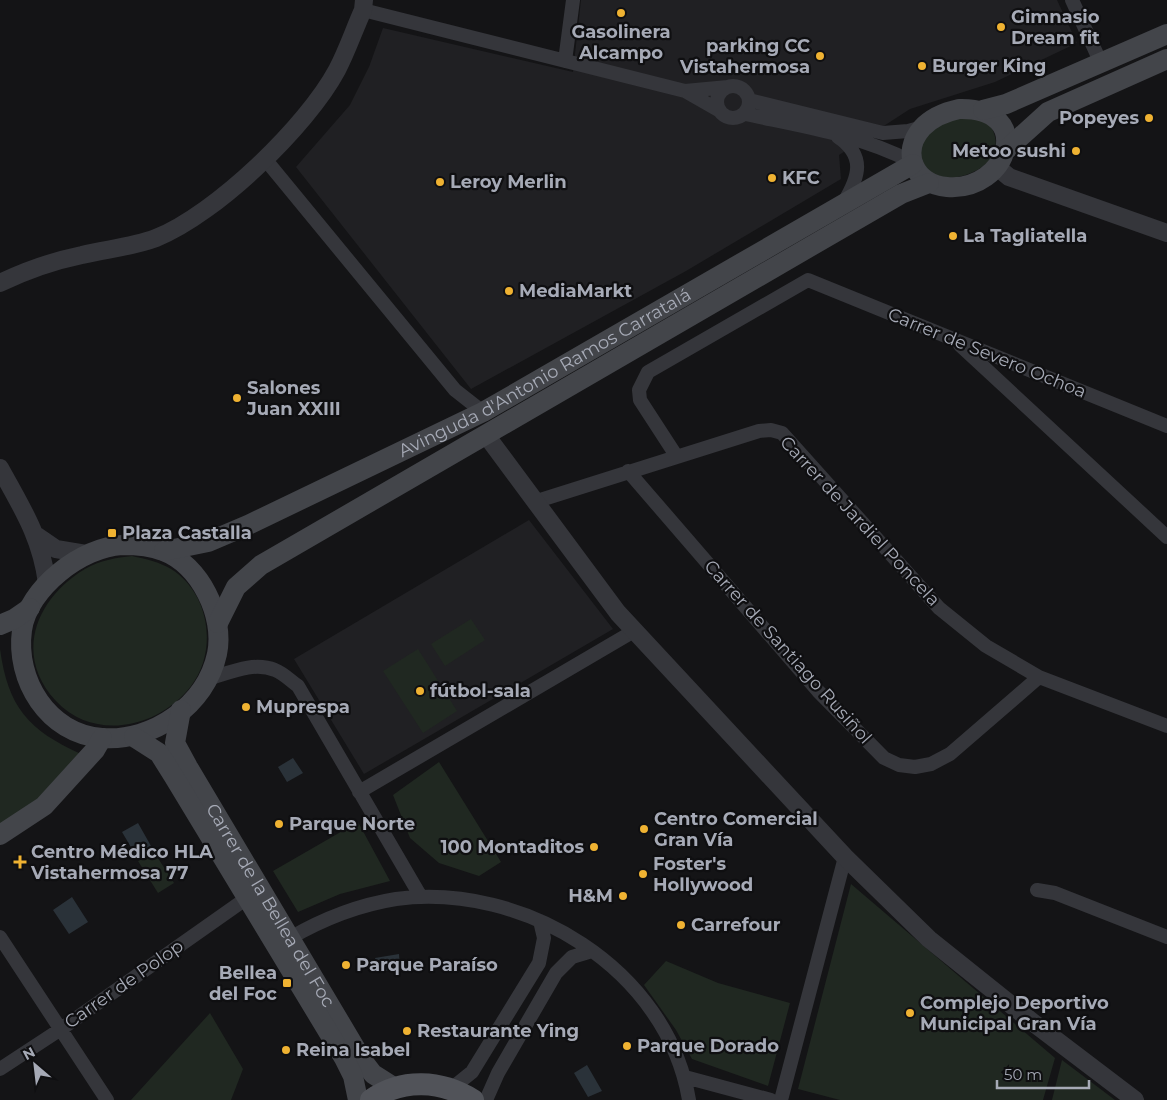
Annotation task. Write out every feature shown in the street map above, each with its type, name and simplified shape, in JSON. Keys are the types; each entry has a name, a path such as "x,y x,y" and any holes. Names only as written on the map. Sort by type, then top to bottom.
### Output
{"main road":[{"path":"1167,34 1006,104 983,110 959,109 946,112 923,127 913,142 913,163 921,178 929,183 951,187 981,180 997,167 1007,149 1048,112 1167,59"},
{"path":"983,110 1001,125 1005,132 1007,149"},
{"name":"Avinguda d'Antonio Ramos Carratalá","path":"164,551 208,542 248,525 483,412 913,163"},
{"name":"Avinguda d'Antonio Ramos Carratalá","path":"218,623 236,587 261,565 901,194 929,183"},
{"path":"122,545 164,551 190,569 207,592 218,623 217,653 208,679 167,723 134,737 92,737 66,727 44,710 30,686 22,660 22,629 30,608 47,583 86,554 106,546 122,545"},
{"path":"0,625 14,619 30,608"},
{"name":"Carrer de la Bellea del Foc","path":"181,710 175,743 363,1061 373,1074 395,1088"},
{"name":"Carrer de la Bellea del Foc","path":"134,737 159,753 344,1058 353,1076 358,1100"},
{"path":"0,835 44,806 95,750 102,738"},
{"path":"371,1100 395,1088 423,1084 451,1089 473,1100"}],"street":[{"path":"565,61 573,0"},
{"path":"1072,0 1100,62"},
{"path":"0,283 44,264 135,245 157,237 178,227 210,204 264,160 312,110 337,70 364,5 565,61 685,91 728,118 735,118 744,114 834,134 886,149 913,163"},
{"path":"720,112 717,106 719,94 728,86"},
{"path":"685,91 738,86 743,89 749,100 883,133 908,131 923,127"},
{"path":"744,114 749,100"},
{"path":"834,134 851,147 856,156 858,170 854,186 843,204"},
{"path":"264,160 455,390 483,412"},
{"path":"997,167 1009,177 1167,233"},
{"name":"Carrer de Severo Ochoa","path":"677,457 640,400 639,390 648,372 808,280 1167,426"},
{"path":"954,340 1167,537"},
{"name":"Carrer de Jardiel Poncela","path":"534,502 759,431 772,430 782,433 939,608 986,646 1039,677 1167,726"},
{"path":"486,435 534,502 634,631 845,857 929,939 1034,1024 1135,1100"},
{"path":"0,468 37,536 44,557 47,583"},
{"name":"Carrer de Santiago Rusiñol","path":"628,471 818,691 884,758 899,765 915,767 931,764 950,754 1039,677"},
{"path":"37,536 56,549 86,554"},
{"path":"359,792 634,631"},
{"path":"208,679 242,668 265,667 276,670 298,686 421,898"},
{"path":"781,1100 845,857"},
{"path":"1037,890 1055,893 1167,937"},
{"name":"Carrer de Polop","path":"0,1069 247,898"},
{"path":"290,938 328,918 350,910 397,899 452,898 482,902 540,921 592,951 632,986 663,1027 685,1077 689,1100"},
{"path":"451,1089 472,1072 539,963 544,938 540,921"},
{"path":"0,937 107,1100"},
{"path":"486,1100 498,1073 556,973 572,957 592,951"},
{"path":"685,1077 772,1100"}],"shaded area":[{"path":"581,0 1057,0 1077,43 995,82 910,109 839,155 841,179 686,271 471,389 296,167 350,105 369,67 383,28 573,72"},
{"path":"963,117 988,122 994,132 996,142 991,158 977,170 957,177 950,178 930,174 922,161 922,142 936,126"},
{"path":"529,520 613,629 364,774 294,659"},
{"path":"132,556 171,569 184,579 194,592 202,607 206,623 207,640 205,656 191,686 178,700 162,712 126,725 107,725 89,722 71,714 56,701 43,683 36,665 33,647 36,629 43,611 54,595 68,581 96,563"},
{"path":"471,619 485,640 445,666 431,644"},
{"path":"0,649 9,686 15,701 24,714 34,726 47,736 81,754 35,805 0,826"},
{"name":"fútbol-sala","path":"418,649 457,711 423,733 383,671"},
{"path":"293,758 303,773 287,782 278,767"},
{"path":"439,762 501,862 479,876 439,863 410,838 393,795"},
{"path":"358,822 390,881 340,894 298,912 273,871"},
{"path":"138,823 151,846 135,854 122,832"},
{"path":"154,852 174,883 158,893 138,861"},
{"name":"Complejo Deportivo Municipal Gran Vía","path":"851,884 1055,1058 1043,1100 840,1100 798,1089"},
{"path":"72,897 88,922 69,934 53,910"},
{"path":"399,954 400,969 378,972 375,958"},
{"path":"666,961 718,983 790,1003 768,1086 692,1059 676,1030 644,985"},
{"path":"210,1013 243,1069 231,1100 131,1100"},
{"path":"1062,1060 1115,1100 1052,1100"},
{"path":"587,1065 602,1091 588,1097 574,1073"}],"place":[{"name":"Gasolinera Alcampo","path":"621,13"},
{"name":"Gimnasio Dream fit","path":"1001,27"},
{"name":"parking CC Vistahermosa","path":"820,56"},
{"name":"Burger King","path":"922,66"},
{"name":"Popeyes","path":"1149,118"},
{"name":"Metoo sushi","path":"1076,151"},
{"name":"KFC","path":"772,178"},
{"name":"Leroy Merlin","path":"440,182"},
{"name":"La Tagliatella","path":"953,236"},
{"name":"MediaMarkt","path":"509,291"},
{"name":"Salones Juan XXIII","path":"237,398"},
{"name":"Plaza Castalla","path":"112,533"},
{"name":"fútbol-sala","path":"420,691"},
{"name":"Muprespa","path":"246,707"},
{"name":"Parque Norte","path":"279,824"},
{"name":"Centro Comercial Gran Vía","path":"644,829"},
{"name":"100 Montaditos","path":"594,847"},
{"name":"Centro Médico HLA Vistahermosa 77","path":"20,862"},
{"name":"Foster's Hollywood","path":"643,874"},
{"name":"H&M","path":"623,896"},
{"name":"Carrefour","path":"681,925"},
{"name":"Parque Paraíso","path":"346,965"},
{"name":"Bellea del Foc","path":"287,983"},
{"name":"Complejo Deportivo Municipal Gran Vía","path":"910,1013"},
{"name":"Restaurante Ying","path":"407,1031"},
{"name":"Parque Dorado","path":"627,1046"},
{"name":"Reina Isabel","path":"286,1050"}]}
